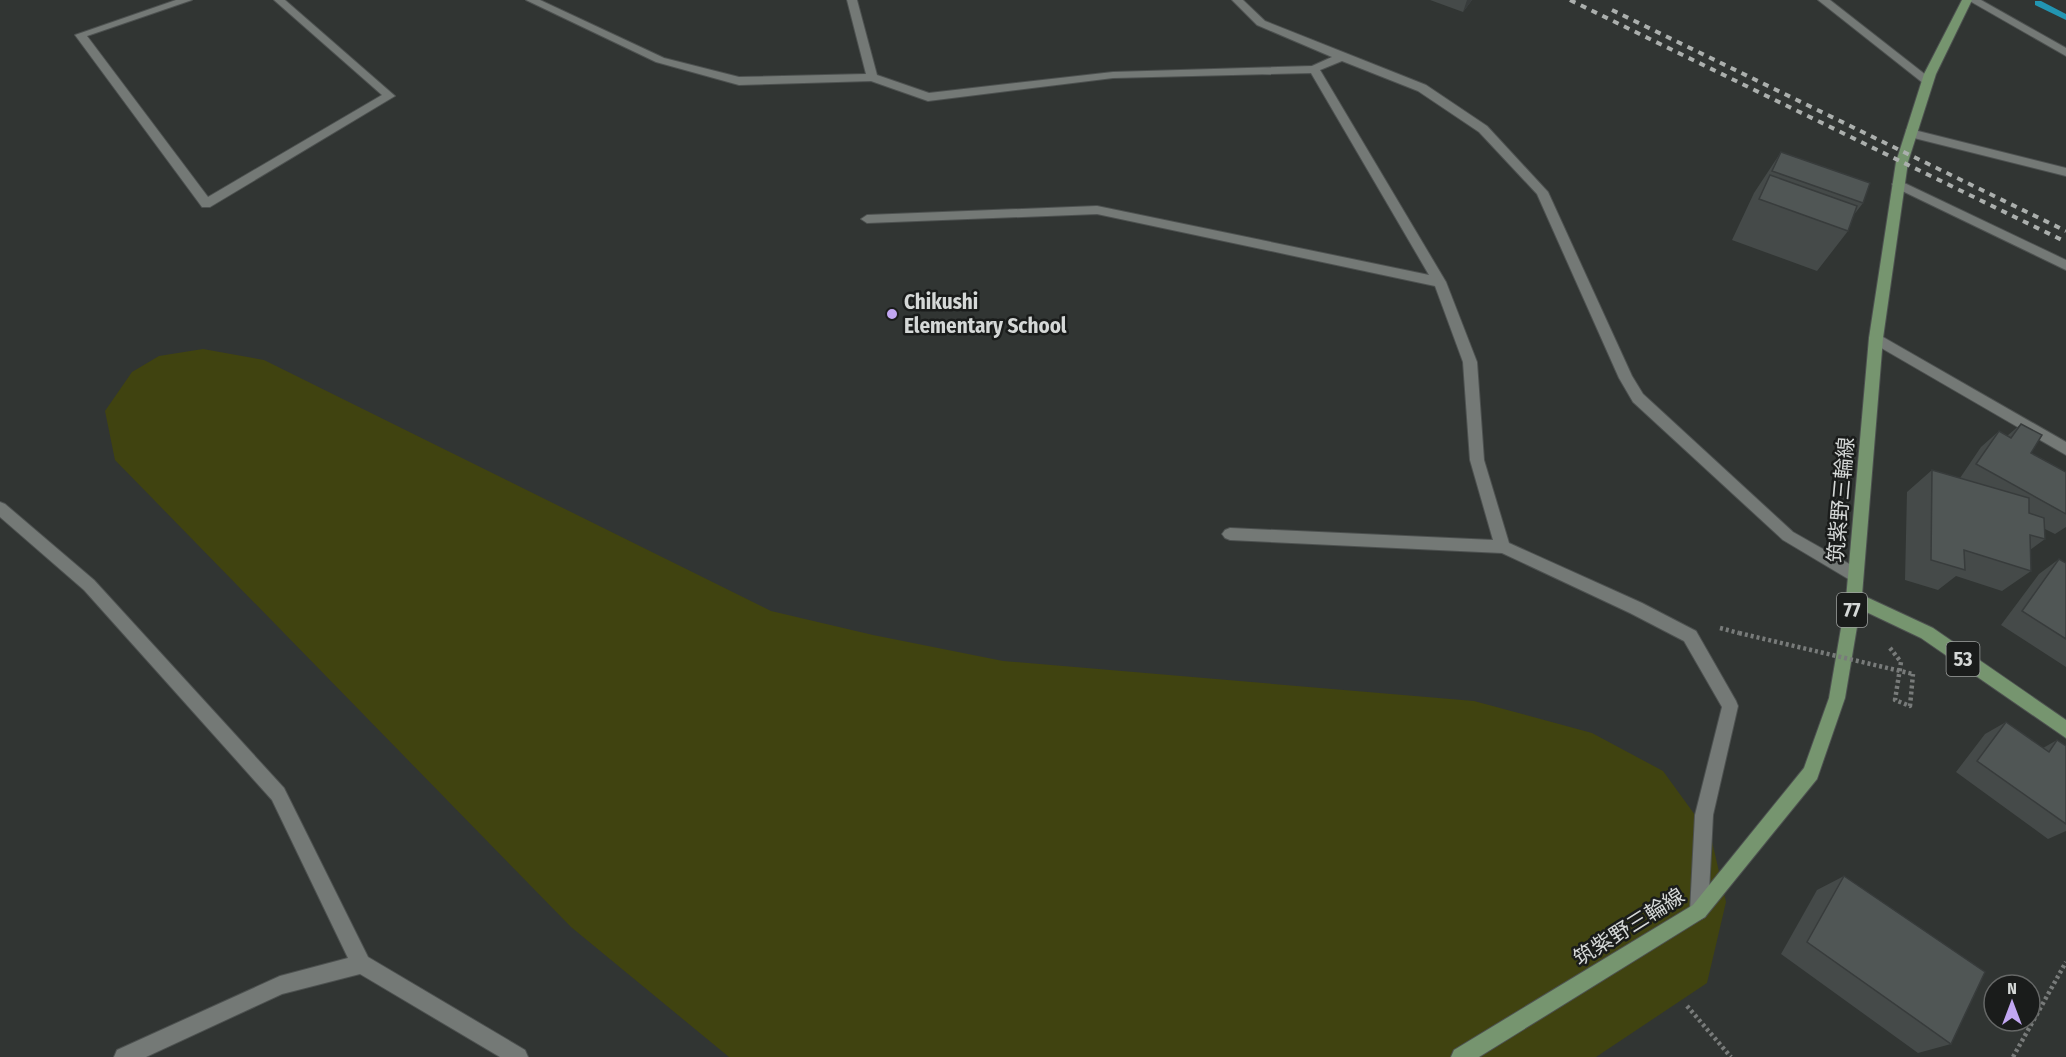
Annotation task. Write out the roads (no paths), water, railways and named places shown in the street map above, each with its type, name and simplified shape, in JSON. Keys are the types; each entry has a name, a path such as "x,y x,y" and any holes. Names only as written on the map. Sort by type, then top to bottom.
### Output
{"main road":[{"name":"筑紫野三輪線","path":"1461,1057 1699,911 1811,773 1837,698 1854,599 1876,338 1898,184 1910,133 1928,81 1967,0"},
{"name":"53","path":"1854,599 1927,633 2066,730"}],"street":[{"path":"187,0 80,35 207,204 389,96 279,0"},
{"path":"531,0 660,60 739,81 872,77 928,97 1113,75 1314,69 1342,57"},
{"path":"852,0 872,77"},
{"path":"1237,0 1261,23 1422,88 1483,129 1542,192 1626,378 1638,398 1788,536 1855,575"},
{"path":"1823,0 1928,81"},
{"path":"1973,0 2066,53"},
{"path":"1314,69 1440,282 1470,362 1476,460 1503,547"},
{"path":"1910,133 2066,172"},
{"path":"1898,184 2066,265"},
{"path":"867,219 1097,210 1440,282"},
{"path":"1876,338 2066,448"},
{"path":"0,508 89,585 278,794 361,964 518,1057"},
{"path":"1230,534 1503,547 1636,608 1690,636 1730,706 1704,815 1699,911"},
{"path":"124,1057 280,985 361,964"}],"waterway":[{"path":"2038,3 2066,17"}],"railway":[{"path":"1570,0 2066,242"},
{"path":"1612,10 2066,231"}],"place":[{"name":"Chikushi Elementary School","path":"892,314"}]}
